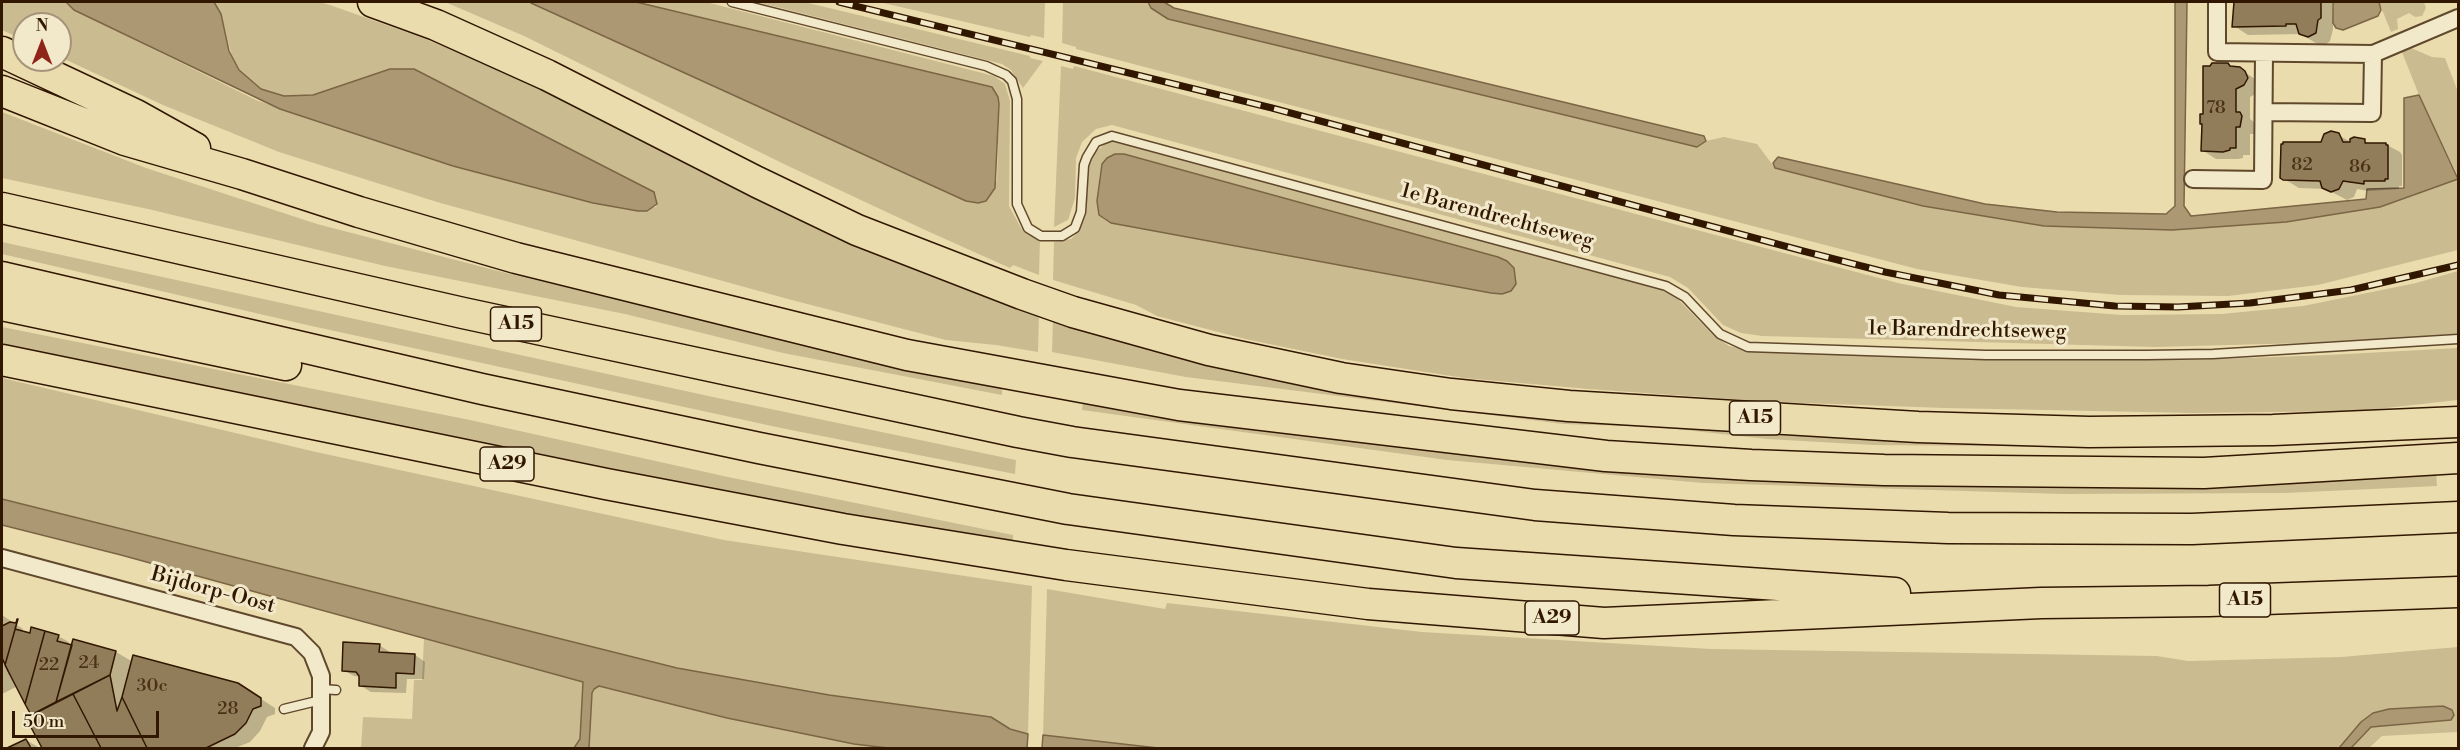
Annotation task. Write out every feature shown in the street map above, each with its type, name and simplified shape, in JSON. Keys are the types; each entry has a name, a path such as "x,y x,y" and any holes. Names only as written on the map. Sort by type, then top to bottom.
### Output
{"highway":[{"name":"A15","path":"373,2 436,25 547,75 857,230 1073,312 1209,350 1341,378 1451,394 1569,406 1918,427 2089,432 2273,430 2453,422"},
{"name":"A15","path":"2,52 136,115 242,174"},
{"name":"A15","path":"2,91 124,140 516,258 906,355 1179,405 1606,456 1751,465 1884,470 2204,473 2453,458"},
{"name":"A15","path":"2,208 463,313 1018,432 1072,442 1535,505 1734,520 1948,528 2192,529 2453,517"},
{"name":"A15","path":"2,277 482,389 771,451 1068,509 1456,564 2041,603 2209,601 2453,592"},
{"name":"A15","path":"2,305 302,368 482,389"},
{"name":"A29","path":"2,360 617,486 843,529 1066,566 1368,604 1604,623 2041,603"}],"street":[{"path":"2217,2 2217,52 2373,54 2458,18"},
{"path":"2193,178 2263,180 2264,53"},
{"path":"2264,112 2372,113 2373,54"},
{"name":"Bijdorp-Oost","path":"2,558 296,637 312,652 326,693 321,732 314,748"}],"lane":[{"name":"1e Barendrechtseweg","path":"732,2 986,66 1006,75 1012,81 1017,99 1017,204 1028,228 1041,236 1062,236 1075,228 1081,212 1084,165 1096,142 1113,136 1666,286 1685,297 1720,334 1748,346 1986,355 2136,356 2213,354 2458,339"},
{"path":"284,709 326,693"}],"shaded area":[{"path":"2,2 66,2 74,10 256,100 453,166 619,208 638,211 656,207 654,192 414,69 390,69 313,95 284,96 261,89 248,80 234,64 221,14 214,2 319,2 330,5 423,38 512,75 736,186 1039,312 1038,352 946,340 788,299 437,202 279,152 163,105 72,63 72,12 12,12 12,35 2,30"},
{"path":"66,2 214,2 221,14 229,51 239,70 261,89 284,96 313,95 390,69 414,69 654,192 657,204 647,211 638,211 593,203 453,166 280,109 74,10"},
{"path":"445,2 531,2 966,201 978,203 986,201 997,180 999,104 992,87 636,2 706,2 994,76 1005,84 1010,101 1009,206 1021,228 1027,234 1040,239 1039,275 1013,265 1010,268 925,230 786,165 524,36"},
{"path":"531,2 636,2 992,87 999,104 995,188 986,201 978,203 966,201"},
{"path":"757,2 804,2 1043,61 1023,88 1011,70 1002,64"},
{"path":"879,2 1045,2 1044,38 1031,35 1030,37"},
{"path":"1063,2 1148,2 1151,8 1169,19 1697,147 1706,141 1724,137 1757,144 1775,168 1923,206 2044,226 2172,230 2380,207 2458,179 2458,250 2318,285 2228,296 2120,295 2022,287 1917,269 1076,49 1076,47 1062,43"},
{"path":"1148,2 1164,2 1174,8 1704,136 1706,141 1697,147 1168,19 1151,8"},
{"path":"2175,2 2187,2 2184,206 2191,216 2366,199 2367,189 2404,188 2404,98 2419,95 2458,179 2380,207 2286,222 2172,230 2044,226 1923,206 1775,168 1773,163 1778,157 1985,204 2057,212 2166,214 2175,206"},
{"path":"2333,2 2379,2 2381,10 2378,16 2343,30 2336,28 2333,23"},
{"path":"2379,2 2424,2 2426,8 2422,16 2415,17 2409,13 2397,19 2398,29 2391,32"},
{"path":"2411,48 2432,57 2445,58 2458,92 2458,176 2419,95 2402,52"},
{"path":"1061,66 1073,69 1074,66 1898,283 2016,307 2122,315 2222,314 2303,306 2416,283 2458,271 2458,334 2305,343 2155,347 1762,336 1741,333 1723,325 1688,288 1670,277 1112,125 1096,129 1082,142 1076,158 1075,198 1068,220 1054,227"},
{"path":"2,112 146,168 317,224 502,272 779,338 1002,387 1002,395 783,353 625,314 385,266 148,209 2,178"},
{"path":"1110,140 1655,287 1675,296 1712,334 1729,346 1743,349 1948,358 2189,360 2458,348 2458,400 2359,411 2192,413 1774,402 1464,378 1342,359 1245,339 1157,316 1136,305 1053,280 1054,242 1071,239 1078,232 1086,215 1089,162 1094,153","holes":["1107,158 1105,220 1099,215 1097,201 1100,172"]},
{"path":"1115,154 1124,154 1498,257 1507,261 1514,268 1516,284 1511,291 1502,294 1491,293 1111,223 1099,215 1097,201 1102,164"},
{"path":"2,242 713,397 1016,460 1015,474 781,428 307,325 2,254"},
{"path":"1053,318 1445,401 2423,432 2422,440 2096,447 1873,445 1767,439 1658,427 1563,424 1186,377 1052,352"},
{"path":"2,327 470,420 728,477 1013,535 1013,546 644,478 2,345"},
{"path":"2,378 316,452 724,540 1032,586 1028,734 1010,729 991,717 829,695 677,668 2,499"},
{"path":"1083,398 1409,445 2436,472 2437,486 2285,493 2063,494 1703,483 1447,460 1082,410"},
{"path":"2,499 677,668 829,695 991,717 1010,729 1028,734 1027,748 888,748 854,744 727,718 599,686 592,693 589,748 574,748 580,739 583,682 121,555 2,525"},
{"path":"1047,589 1165,609 1167,603 1422,632 1711,649 2157,656 2188,661 2341,657 2458,647 2458,732 2382,736 2369,748 2351,748 2371,727 2451,720 2389,709 2373,713 2361,722 2339,748 1158,748 1043,735"},
{"path":"424,639 584,682 578,744 574,748 361,748 363,717 412,719 414,680 422,680"},
{"path":"599,686 727,718 887,748 589,748 592,693 593,689"},
{"path":"2443,706 2452,710 2454,715 2451,720 2371,727 2351,748 2339,748 2361,722 2373,713 2389,709"},
{"path":"1043,735 1158,748 1042,748"}],"building":[{"path":"2234,2 2321,2 2321,18 2318,20 2316,33 2308,37 2299,34 2296,24 2232,27"},
{"path":"2212,63 2228,63 2230,66 2240,67 2248,78 2244,85 2236,89 2236,112 2240,112 2242,116 2240,127 2236,127 2236,148 2223,152 2201,151 2200,114 2203,114 2203,66 2210,66"},
{"path":"2331,131 2339,133 2343,142 2350,142 2350,139 2354,137 2365,139 2365,143 2386,143 2388,145 2388,179 2364,181 2364,184 2343,181 2339,189 2331,192 2322,188 2320,181 2280,178 2281,144 2283,142 2321,142 2324,134"},
{"path":"18,619 5,665 2,658 2,626 10,622 16,623"},
{"path":"31,627 45,631 25,704 5,665 15,629 30,633"},
{"path":"45,631 59,635 57,641 72,645 56,702 31,715 25,704"},
{"path":"73,639 116,651 110,675 56,702"},
{"path":"343,642 380,644 379,652 415,654 414,674 396,673 396,688 359,686 359,676 356,672 342,671"},
{"path":"133,655 238,683 261,698 261,706 253,709 246,723 235,734 206,748 147,748 122,697"},
{"path":"110,675 117,711 122,697 147,748 101,748 73,694"},
{"path":"73,694 101,748 42,748 26,718"},
{"path":"26,739 31,748 7,748"}],"railway":[{"path":"839,2 1272,108 1885,272 1999,295 2115,306 2178,307 2250,303 2351,290 2458,265"}]}
